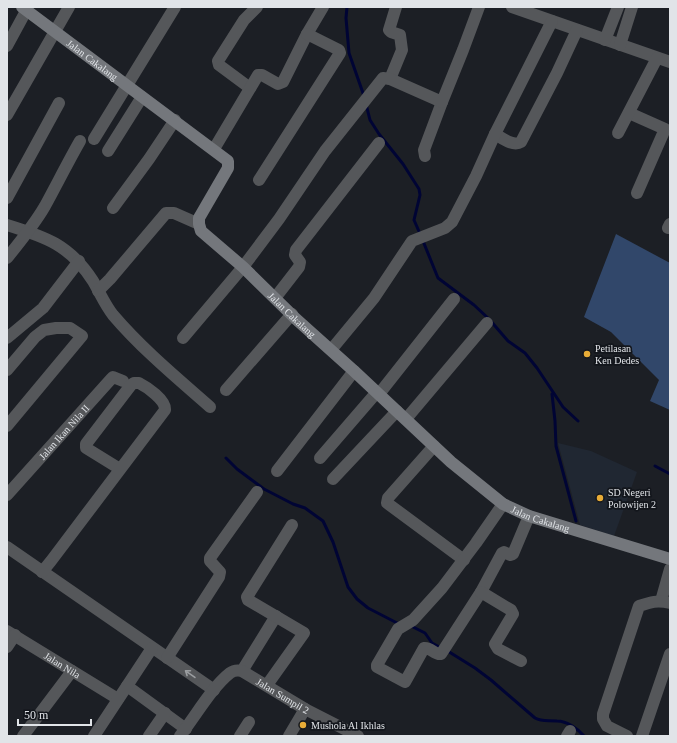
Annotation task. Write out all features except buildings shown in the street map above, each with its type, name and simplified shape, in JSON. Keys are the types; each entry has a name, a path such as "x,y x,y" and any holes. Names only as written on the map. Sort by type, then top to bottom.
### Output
{"street":[{"path":"7,115 69,7"},
{"path":"94,139 175,7"},
{"path":"250,88 219,65 218,61 244,20 257,7"},
{"path":"214,149 259,74 278,84 283,82 307,34 323,7"},
{"path":"390,79 402,50 400,35 389,30 396,7"},
{"path":"425,156 424,150 479,7"},
{"path":"512,7 670,62"},
{"path":"605,40 618,7"},
{"path":"620,45 632,7"},
{"path":"7,46 29,10"},
{"name":"Jalan Cakalang","path":"29,10 56,32 228,161 228,166 200,217 199,224 202,231 243,267 451,462 503,504 529,516 670,560"},
{"path":"330,350 374,298 412,241 448,226 452,222 552,21"},
{"path":"495,134 514,144 521,142 578,30"},
{"path":"260,180 340,53 339,50 307,34"},
{"path":"618,133 657,58"},
{"path":"183,338 243,267 292,200 325,151 383,78 390,79 442,102"},
{"path":"108,151 142,97"},
{"path":"7,198 59,103"},
{"path":"629,113 665,129 637,193"},
{"path":"113,208 149,159 175,120"},
{"path":"7,258 45,206 80,140"},
{"path":"275,298 300,265 295,253 379,143"},
{"path":"104,285 166,213 174,213 199,224"},
{"path":"7,225 28,231 59,245 79,261 104,285 113,315 157,360 210,407"},
{"path":"7,338 44,308 79,261"},
{"path":"320,458 378,393 454,299"},
{"path":"226,390 292,314"},
{"path":"406,419 487,323"},
{"path":"7,370 35,337 44,330 69,328 73,329 82,336 7,426"},
{"path":"277,471 354,371"},
{"name":"Jalan Ikan Nila II","path":"7,495 111,379 115,377 122,381"},
{"path":"42,572 120,469 165,408 162,400 137,382 131,386 86,444 86,448 120,469"},
{"path":"333,479 397,411"},
{"path":"434,446 388,498 387,503 464,560"},
{"path":"167,658 219,577 219,570 210,562 210,558 257,492"},
{"path":"503,504 495,518 464,560 437,593 413,620 398,629 377,665 377,668 405,682 424,648 428,648 439,655 481,592 502,553 504,552 510,555 513,554 529,516"},
{"path":"267,685 304,633 248,600 247,596 292,525"},
{"path":"7,547 214,690"},
{"path":"627,736 607,726 603,719 603,714 639,606 650,602 665,602 670,569"},
{"path":"481,592 511,610 513,614 495,644 498,649 521,661"},
{"path":"128,686 165,713 183,733 214,690 230,673 236,670 242,670 276,616"},
{"path":"7,646 11,633"},
{"name":"Jalan Nila","path":"11,633 118,698"},
{"path":"94,736 152,648"},
{"path":"642,736 670,654"},
{"name":"Jalan Sumpil 2","path":"242,670 304,709 358,736"},
{"path":"23,736 72,671"},
{"path":"289,736 304,709"},
{"path":"149,736 165,713"},
{"path":"240,736 249,722"}],"shaded area":[{"path":"616,234 670,263 670,410 650,401 659,380 611,332 584,317"},
{"name":"SD Negeri Polowijen 2","path":"558,443 591,451 637,472 614,536 580,525"}],"waterway":[{"path":"347,7 346,18 349,53 364,96"},
{"path":"366,104 370,120 379,134 403,164 419,189 420,195 414,220 421,236"},
{"path":"423,241 438,278 474,305 489,319 508,341 525,353 563,407 578,421"},
{"path":"552,394 556,446 576,521"},
{"path":"226,458 237,469 264,489 293,504 305,508 323,521 333,542 348,587 357,599 368,608 399,624"},
{"path":"655,466 670,474"},
{"path":"411,626 425,633 432,643 441,648"},
{"path":"446,650 491,680 535,718 565,722 584,736"}],"place":[{"name":"Petilasan Ken Dedes","path":"587,354"},
{"name":"SD Negeri Polowijen 2","path":"600,498"},
{"name":"Mushola Al Ikhlas","path":"303,725"}]}
